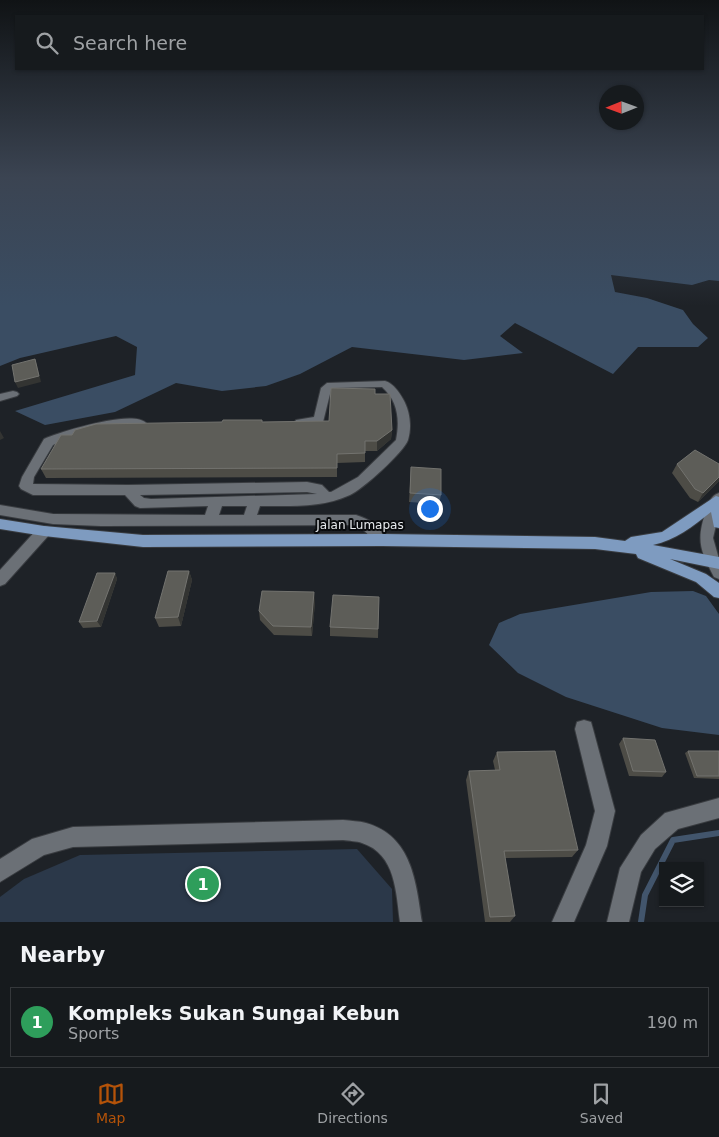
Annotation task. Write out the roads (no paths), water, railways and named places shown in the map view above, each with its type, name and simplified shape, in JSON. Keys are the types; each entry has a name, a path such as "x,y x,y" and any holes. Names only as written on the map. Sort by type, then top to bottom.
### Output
{"main road":[{"path":"717,500 719,523"},
{"path":"620,545 665,537 678,530 717,500"},
{"name":"Jalan Lumapas","path":"0,524 44,531 143,541 534,541 620,545 717,566"},
{"path":"620,545 682,568 701,578 719,592"}],"street":[{"path":"128,490 140,503 151,504 217,500 315,500 325,498 357,484 402,441 404,433 402,405 391,389 384,384 330,385 326,388 319,420 312,423 284,423"},
{"path":"0,398 13,394"},
{"path":"150,423 103,425 48,442 28,477 26,486 33,490 307,487 318,488 322,491 325,498"},
{"path":"210,521 217,500"},
{"path":"717,500 705,536 706,546 717,566"},
{"path":"249,520 255,501"},
{"path":"0,510 53,519 356,520 365,523 382,540"},
{"path":"0,580 44,531"},
{"path":"563,922 596,846 605,811 584,729"},
{"path":"618,922 631,868 648,842 672,820 719,808"},
{"path":"0,871 39,846 73,837 351,831 366,833 390,848 404,874 411,922"}],"waterway":[{"path":"641,922 645,895 673,840 719,833"}],"place":[{"name":"Kompleks Sukan Sungai Kebun","path":"203,884"}]}
